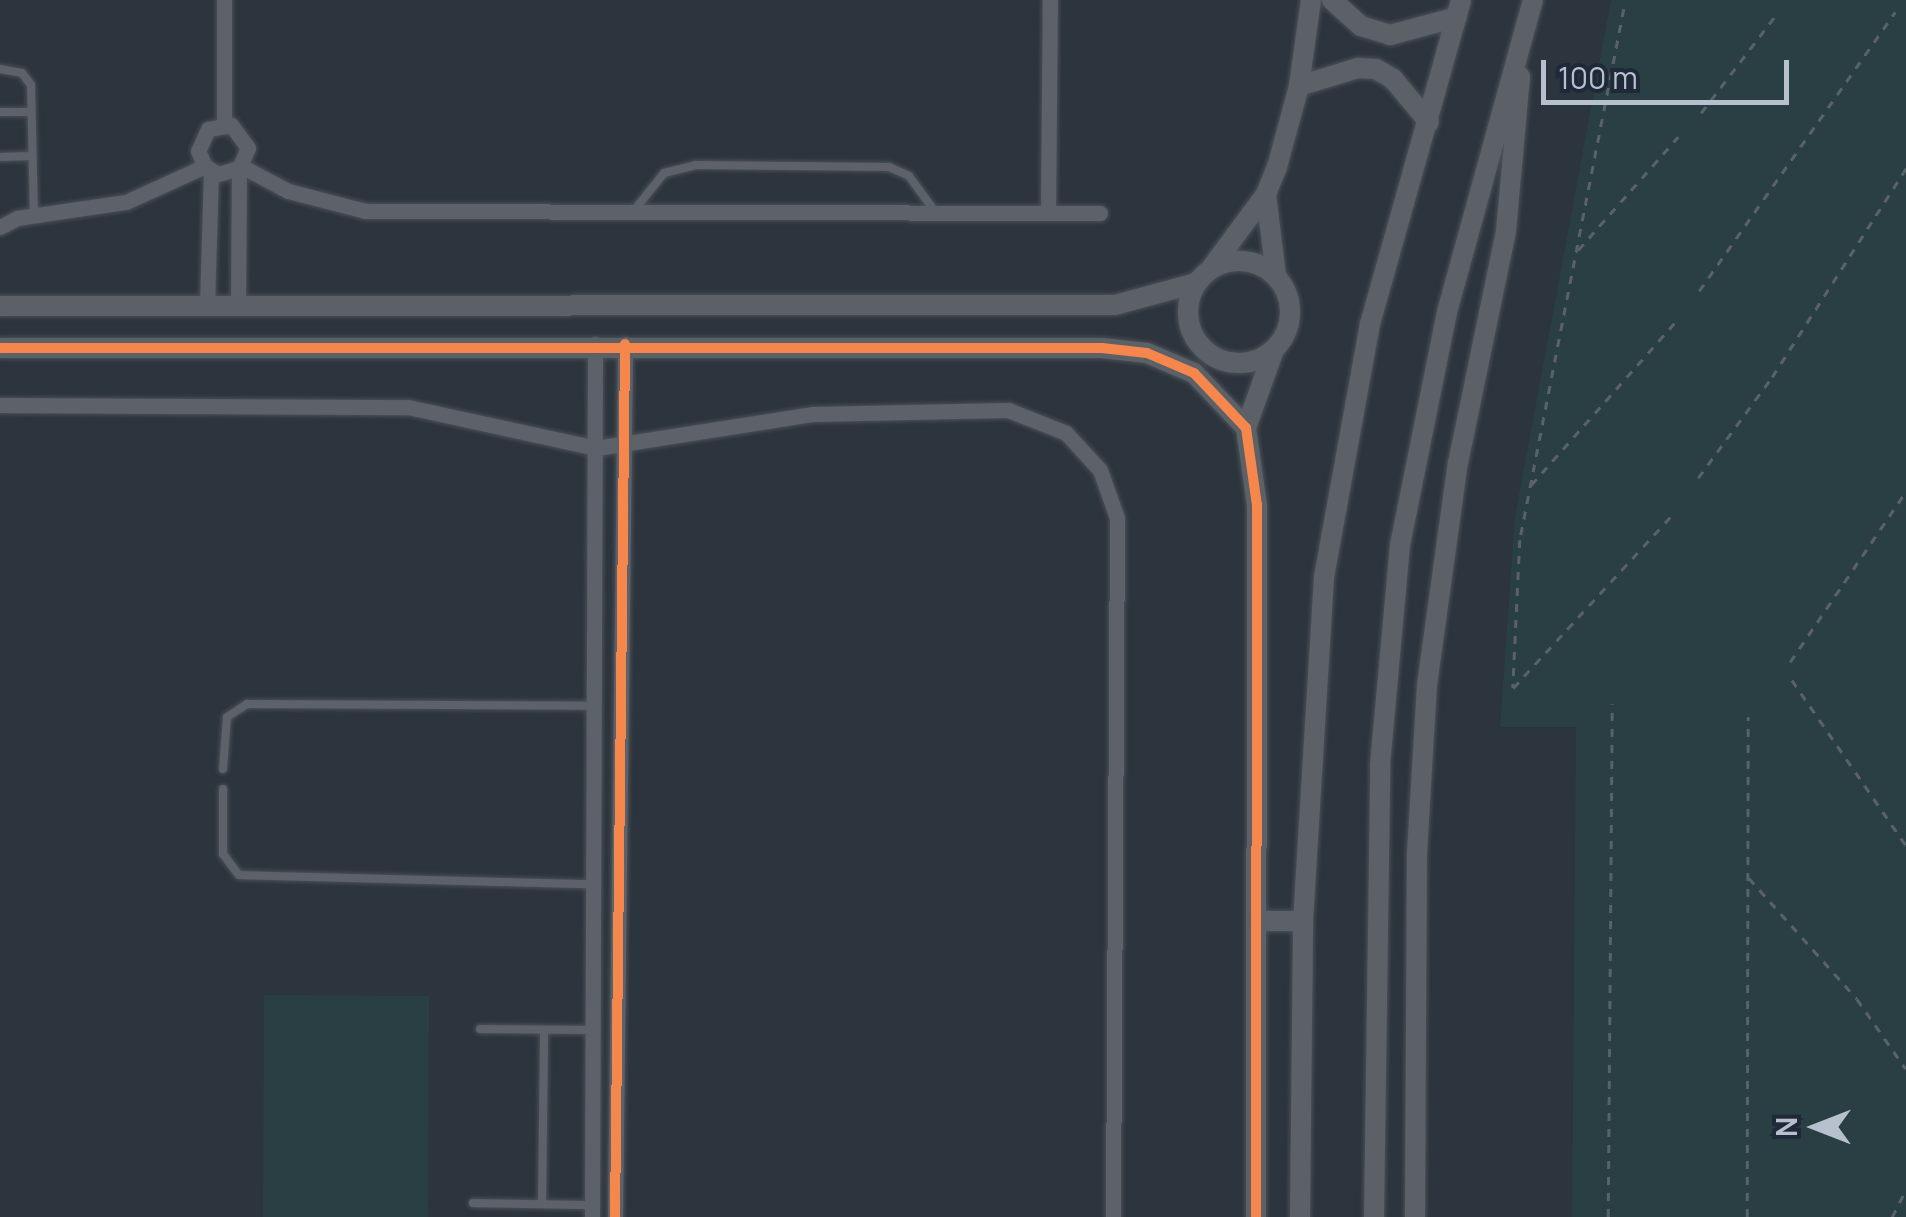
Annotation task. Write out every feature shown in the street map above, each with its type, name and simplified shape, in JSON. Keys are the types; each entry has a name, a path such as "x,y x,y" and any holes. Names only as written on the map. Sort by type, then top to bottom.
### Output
{"street":[{"path":"224,0 224,124"},
{"path":"1048,214 1050,0"},
{"path":"0,306 1115,306 1196,283 1266,194 1300,86 1311,0"},
{"path":"1332,0 1360,26 1390,35 1459,8"},
{"path":"1374,1217 1380,765 1400,546 1447,312 1532,0"},
{"path":"1300,1217 1303,921 1315,664 1336,490 1370,324 1459,8"},
{"path":"1416,1217 1417,852 1426,686 1448,519 1513,186 1520,48"},
{"path":"1300,86 1358,68 1376,69 1393,79 1428,122"},
{"path":"224,124 246,141 240,167 238,306"},
{"path":"207,306 208,168 199,142 208,129 224,124"},
{"path":"0,227 16,218 126,202 208,168 240,167 288,192 366,211 1100,213"},
{"path":"1256,1217 1257,519 1246,428 1289,319 1287,296 1276,276 1266,194"},
{"path":"0,210 16,218"},
{"path":"1212,267 1246,261 1276,276"},
{"path":"1196,283 1188,316 1208,352 1243,363 1274,349"},
{"path":"592,1211 595,344"},
{"path":"0,348 625,344 1122,348 1194,373 1246,428"},
{"path":"615,1217 625,344"},
{"path":"1194,373 1208,352"},
{"path":"0,405 408,407 596,448 623,448 791,416 1008,410 1066,433 1100,470 1117,518 1113,1217"},
{"path":"1258,921 1303,921"}],"lane":[{"path":"0,68 27,78 32,112 34,216"},
{"path":"0,112 32,112"},
{"path":"0,157 32,156"},
{"path":"632,213 664,174 695,164 889,167 909,176 936,213"},
{"path":"223,769 227,718 247,704 596,706"},
{"path":"223,789 223,854 239,875 594,884"},
{"path":"480,1029 593,1030"},
{"path":"542,1204 544,1030"},
{"path":"473,1203 542,1204 592,1211"}],"path":[{"path":"1624,9 1530,486 1514,584 1513,688 1673,514"},
{"path":"1701,112 1779,11"},
{"path":"1700,290 1895,12"},
{"path":"1577,252 1678,137"},
{"path":"1698,478 1772,377 1906,168"},
{"path":"1530,486 1676,322"},
{"path":"1790,662 1906,490"},
{"path":"1792,680 1906,844"},
{"path":"1608,1217 1612,704"},
{"path":"1747,1217 1748,718"},
{"path":"1748,876 1857,998 1906,1070"},
{"path":"1892,1217 1906,1189"}],"green space":[{"path":"1611,0 1906,0 1906,1217 1572,1217 1576,727 1500,727 1515,517"},
{"path":"264,995 429,996 428,1217 263,1217"}],"cycle path":[{"path":"615,1217 625,344"},
{"path":"0,348 1102,348 1147,353 1194,373 1246,428 1257,505 1256,1217"}]}
